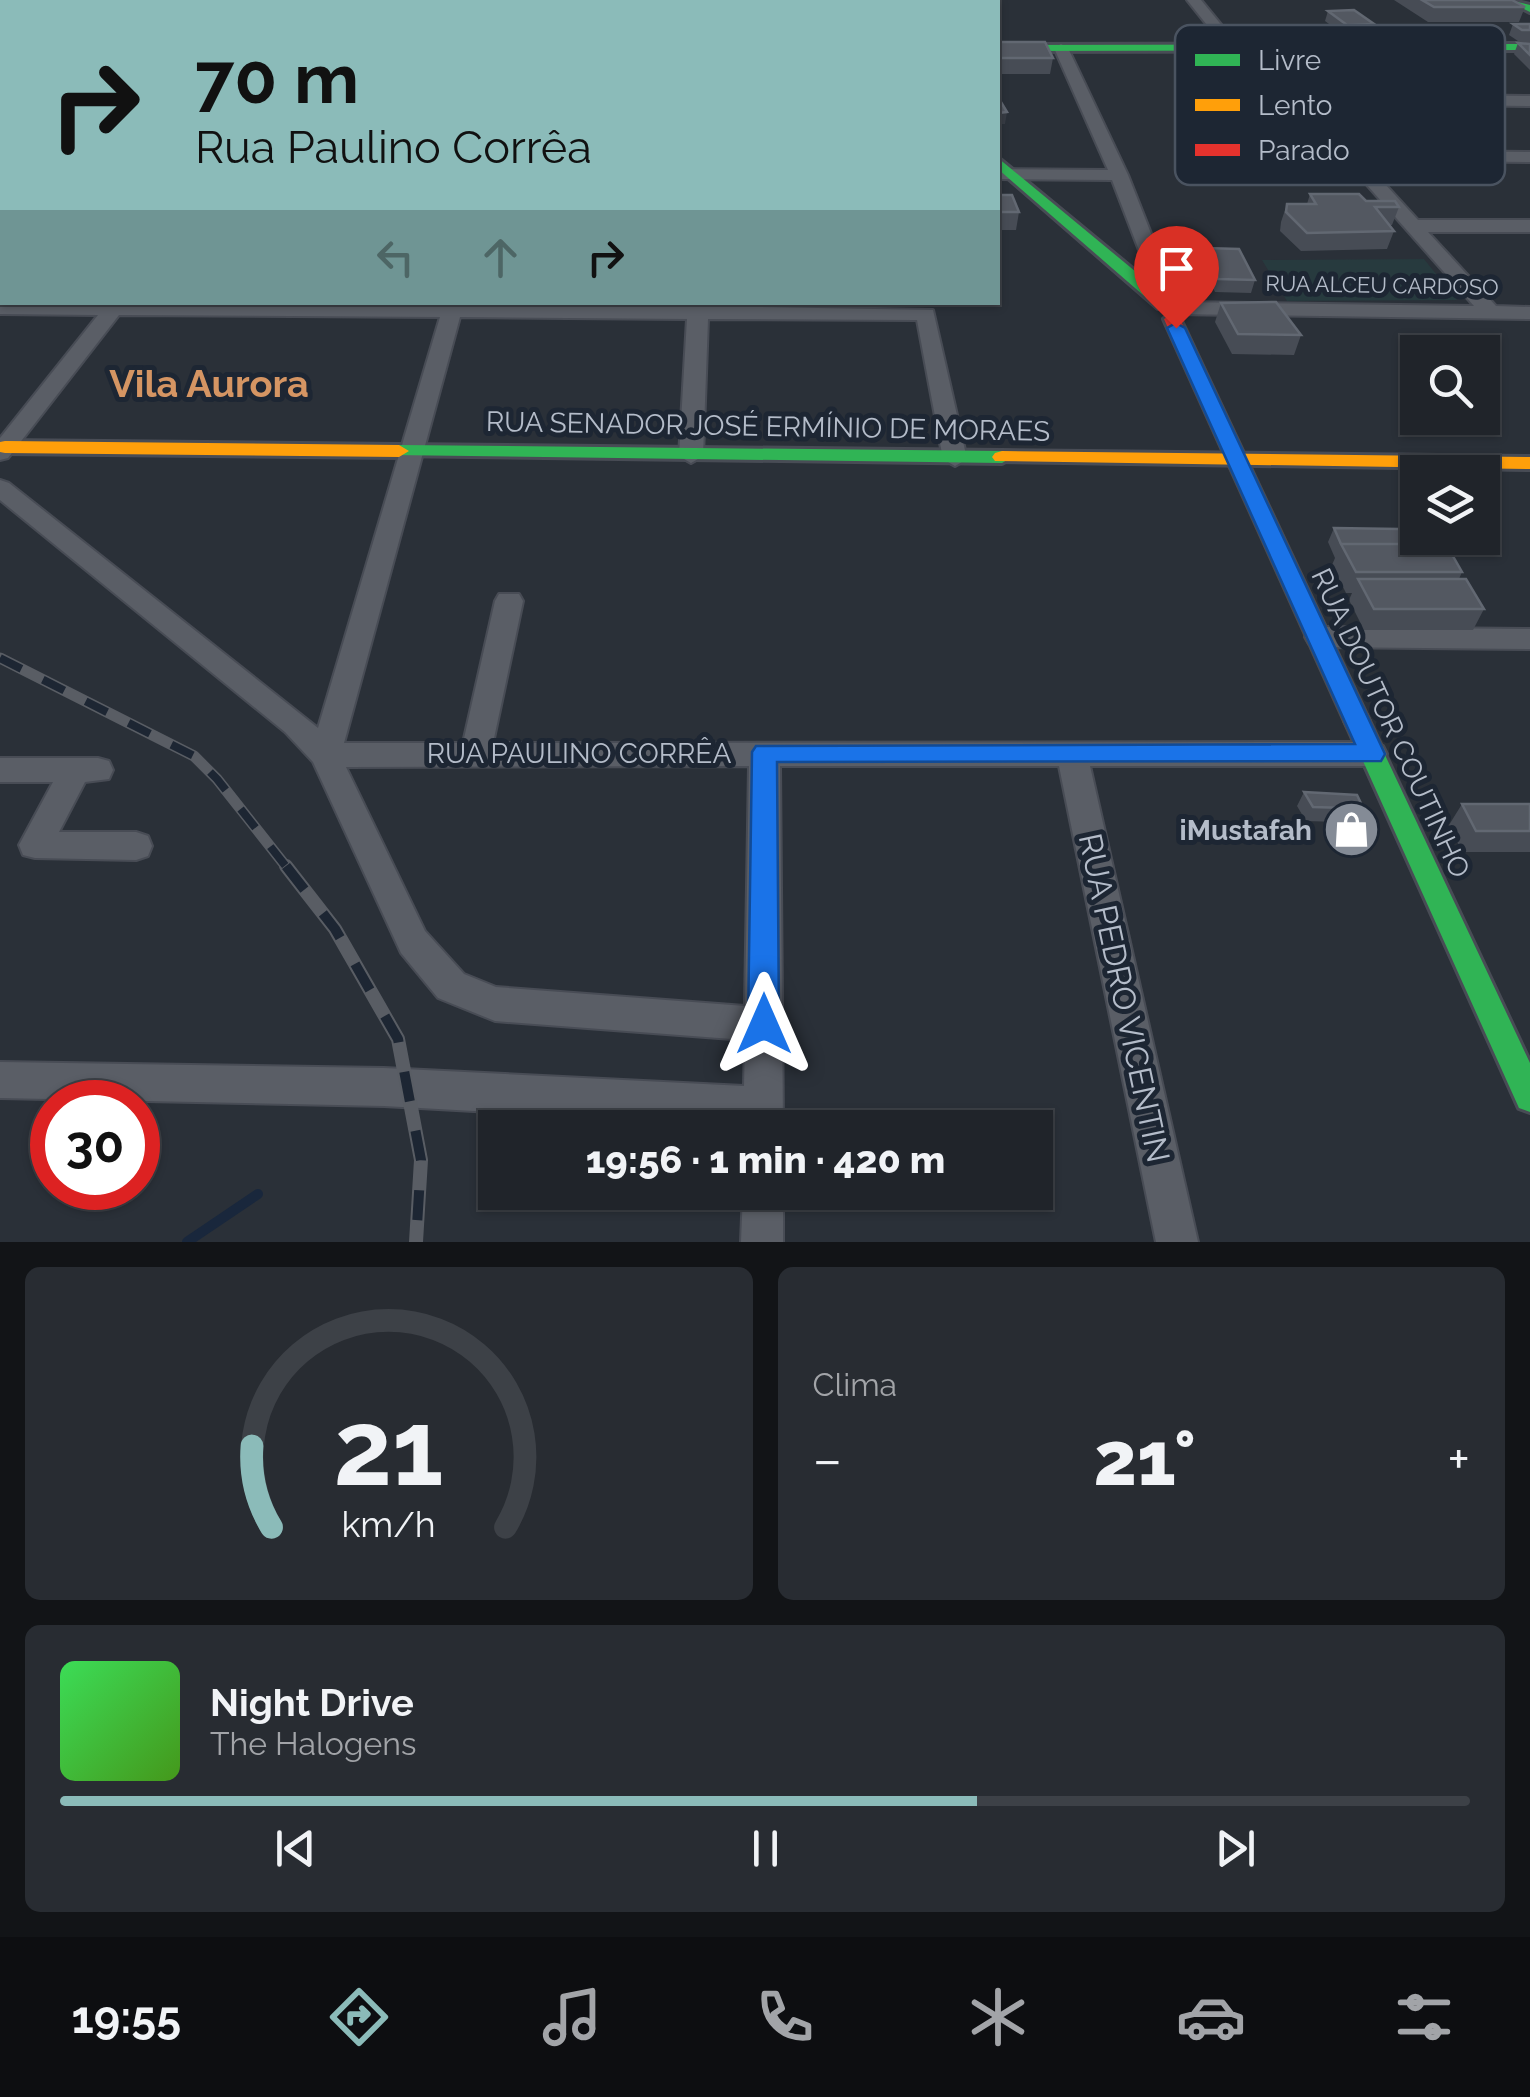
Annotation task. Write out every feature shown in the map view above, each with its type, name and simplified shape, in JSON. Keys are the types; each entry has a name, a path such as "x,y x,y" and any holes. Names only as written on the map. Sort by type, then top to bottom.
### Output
{"street":[{"path":"1194,0 1214,25"},
{"path":"1514,0 1530,9"},
{"path":"1000,48 1175,47"},
{"name":"RUA DOUTOR COUTINHO","path":"1061,48 1118,175 1165,309 1530,1096"},
{"path":"1505,101 1530,101"},
{"path":"1001,174 1118,175"},
{"path":"1001,174 1083,250 1165,309"},
{"path":"1376,185 1490,312"},
{"path":"1413,226 1530,226"},
{"path":"325,754 453,306"},
{"path":"0,308 453,306 926,314 955,460"},
{"path":"3,450 114,308"},
{"name":"RUA ALCEU CARDOSO","path":"1165,309 1530,313"},
{"path":"691,456 698,312"},
{"name":"RUA SENADOR JOSÉ ERMÍNIO DE MORAES","path":"3,450 1530,463"},
{"path":"0,488 296,724 325,754 413,942 451,986 495,1004 764,1024"},
{"path":"476,752 510,601"},
{"path":"1318,637 1530,640"},
{"path":"763,1110 765,752"},
{"path":"348,804 353,785 370,770 408,753"},
{"name":"RUA PEDRO VICENTIN","path":"1072,753 1177,1242"},
{"name":"RUA PAULINO CORRÊA","path":"325,754 1372,754"},
{"path":"0,770 88,770 34,845 136,846"},
{"path":"0,1080 372,1087 672,1110"},
{"path":"762,1210 762,1242"}],"green space":[{"path":"1424,259 1457,300 1287,301 1262,260"}],"building":[{"path":"1422,0 1512,0 1525,7 1434,7"},
{"path":"1354,10 1374,24 1347,25 1328,11"},
{"path":"1513,24 1530,24 1530,30 1522,30"},
{"path":"1000,42 1045,42 1053,58 1000,58"},
{"path":"1518,43 1530,44 1530,55"},
{"path":"1310,194 1359,194 1366,201 1395,201 1399,207 1375,207 1394,231 1307,233 1286,212 1287,204 1316,204"},
{"path":"1000,195 1012,195 1019,212 1000,212"},
{"path":"1204,248 1239,249 1255,280 1218,279"},
{"path":"1276,302 1301,335 1238,334 1221,303"},
{"path":"1334,528 1400,531 1400,544 1341,544"},
{"path":"1341,544 1400,544 1400,555 1452,555 1462,572 1356,572"},
{"path":"1358,579 1466,579 1484,609 1374,609"},
{"path":"1304,792 1357,795 1371,824 1353,826 1347,808 1313,807"},
{"path":"1462,804 1530,804 1530,831 1476,831"}],"waterway":[{"path":"187,1242 258,1194"}],"railway":[{"path":"0,658 194,756 288,869"},
{"path":"286,866 335,929 398,1039 421,1160 416,1242"}],"traffic: fast":[{"path":"1514,0 1530,9"},
{"path":"1505,47 1530,47"},
{"path":"1000,48 1175,48"},
{"path":"1000,164 1164,304"},
{"path":"399,451 1002,457"},
{"path":"1357,721 1530,1097"}],"traffic: slow":[{"path":"5,447 399,451"},
{"path":"1002,457 1530,463"}],"traffic: jam":[{"path":"1172,319 1357,721"}],"place":[{"name":"iMustafah","path":"1351,830"}],"district":[{"name":"Vila Aurora","path":"209,384"}],"route":[{"path":"764,1024 765,752 1372,754 1176,328"}]}
